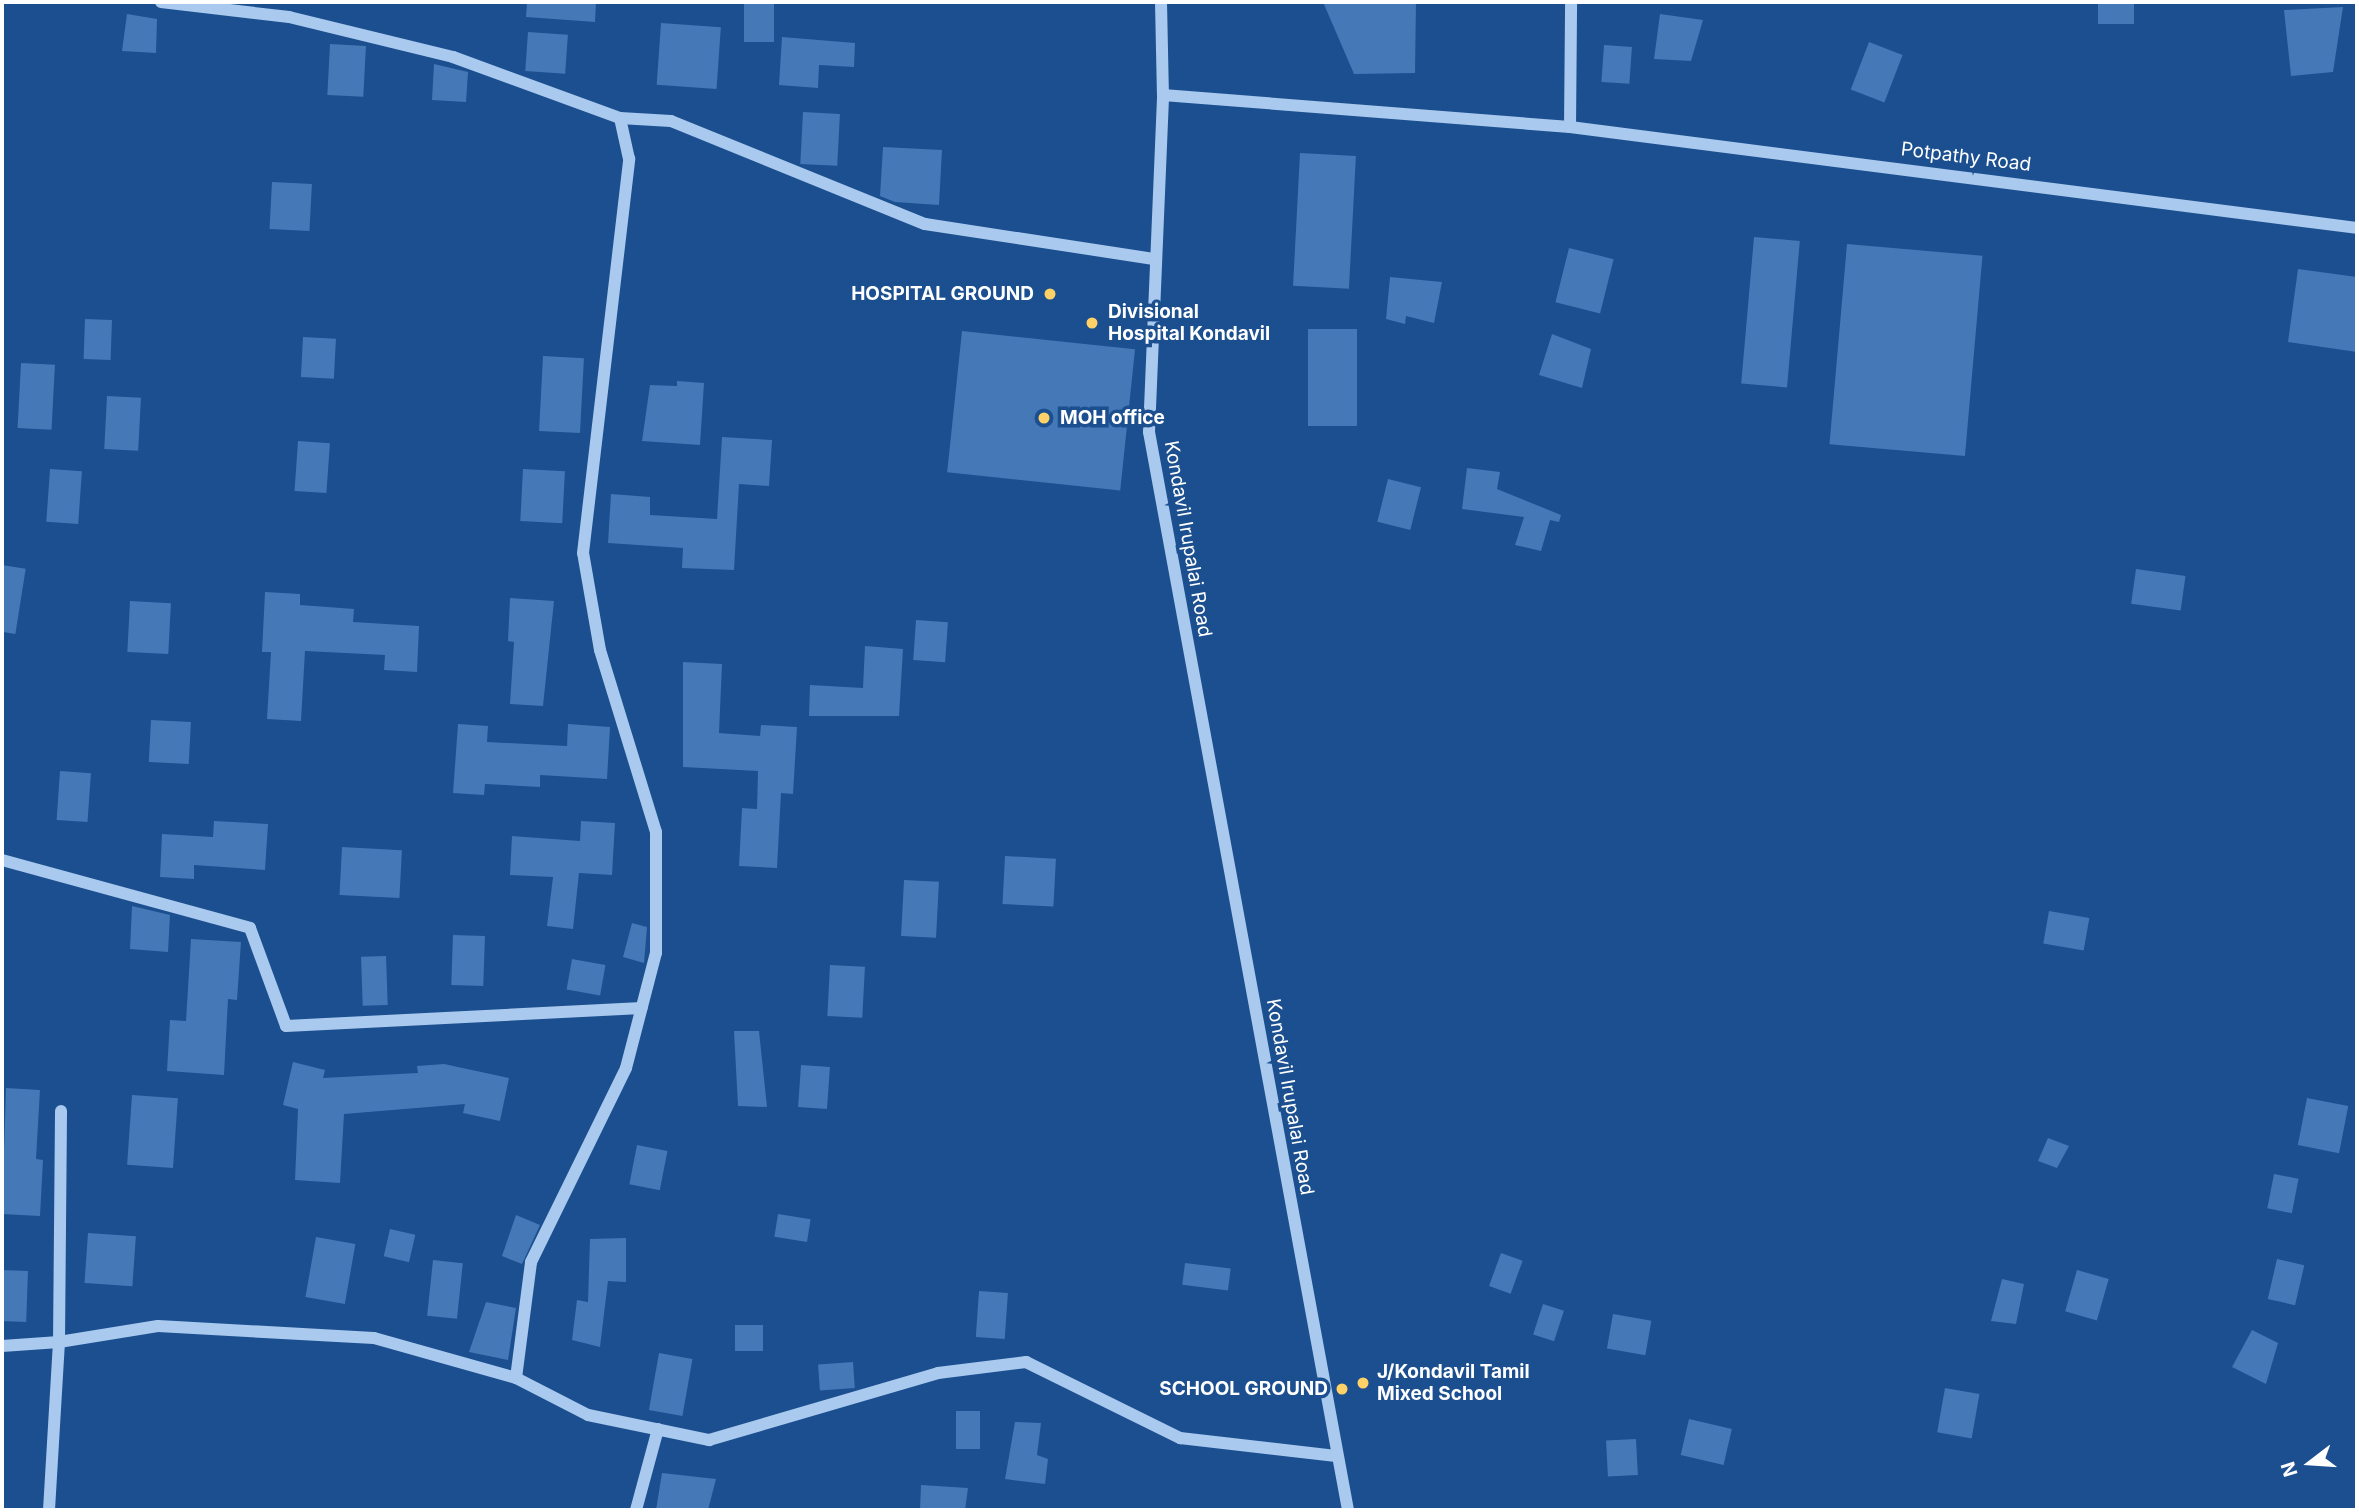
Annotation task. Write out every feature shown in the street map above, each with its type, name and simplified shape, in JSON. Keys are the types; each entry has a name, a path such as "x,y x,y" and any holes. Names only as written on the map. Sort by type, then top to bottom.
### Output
{"street":[{"path":"161,2 289,17 453,57 620,118 671,121 925,224 1155,259"},
{"name":"Kondavil Irupalai Road","path":"1161,2 1163,95 1149,432 1348,1510"},
{"path":"1163,95 1570,127 1571,2"},
{"path":"516,1378 531,1262 626,1068 656,953 656,832 600,650 583,552 629,159 620,118"},
{"name":"Potpathy Road","path":"1570,127 2357,228"},
{"path":"2,860 250,928 286,1026 642,1008"},
{"path":"49,1510 59,1342 61,1111"},
{"path":"2,1346 59,1342 158,1326 374,1338 516,1378 588,1415 709,1440 938,1373 1026,1362 1180,1438 1336,1456"},
{"path":"636,1510 658,1429"}],"building":[{"path":"527,2 596,2 595,22 526,17"},
{"path":"744,2 774,2 774,42 744,42"},
{"path":"1323,2 1416,2 1415,73 1354,74"},
{"path":"2098,2 2134,2 2134,24 2098,24"},
{"path":"2343,7 2333,72 2291,76 2284,10"},
{"path":"127,14 157,19 156,53 122,51"},
{"path":"1660,14 1703,20 1691,61 1654,59"},
{"path":"661,23 721,27 717,89 657,85"},
{"path":"528,32 568,35 565,74 525,71"},
{"path":"782,37 855,43 854,67 819,65 818,88 779,85"},
{"path":"1869,42 1903,55 1884,103 1851,90"},
{"path":"330,44 366,46 363,97 327,95"},
{"path":"1604,45 1632,47 1629,84 1601,82"},
{"path":"434,64 468,72 466,102 432,100"},
{"path":"803,112 840,114 837,166 800,164"},
{"path":"883,147 942,150 939,205 895,202 880,196"},
{"path":"1300,153 1356,156 1349,289 1293,286"},
{"path":"272,182 312,184 309,231 270,229"},
{"path":"1754,237 1800,241 1787,387 1741,383"},
{"path":"1847,244 1982,256 1965,456 1829,444"},
{"path":"1569,248 1614,259 1600,313 1555,302"},
{"path":"2298,269 2357,277 2357,352 2288,342"},
{"path":"1390,277 1442,282 1434,323 1406,316 1405,324 1386,319"},
{"path":"85,319 112,320 111,360 84,359"},
{"path":"1308,329 1357,329 1357,426 1308,426"},
{"path":"962,331 1135,349 1120,490 947,472"},
{"path":"1552,334 1591,349 1582,388 1539,375"},
{"path":"303,337 336,339 334,379 301,377"},
{"path":"543,356 584,358 580,433 539,431"},
{"path":"21,363 55,365 52,430 18,428"},
{"path":"677,381 704,383 700,445 642,441 650,385 677,386"},
{"path":"107,396 141,398 138,451 104,449"},
{"path":"722,437 772,440 769,486 739,484 734,570 682,568 683,548 608,543 611,494 650,497 650,515 717,519"},
{"path":"298,441 330,443 326,493 295,491"},
{"path":"1467,468 1500,472 1497,489 1561,515 1559,522 1550,520 1541,551 1515,545 1524,517 1462,509"},
{"path":"50,469 82,471 78,524 46,522"},
{"path":"523,469 565,471 562,523 520,521"},
{"path":"1388,479 1421,487 1410,530 1377,522"},
{"path":"2,565 26,569 15,634 2,632"},
{"path":"2136,569 2186,576 2181,611 2131,604"},
{"path":"265,592 300,594 300,605 354,609 353,622 419,626 417,672 384,670 385,655 305,651 301,721 267,719 271,652 262,652"},
{"path":"510,598 554,601 543,706 510,704 514,642 508,641"},
{"path":"130,601 171,603 168,654 127,652"},
{"path":"916,620 948,622 945,662 913,660"},
{"path":"865,646 903,649 899,716 809,716 810,685 863,688"},
{"path":"683,662 722,664 719,733 760,736 761,725 797,727 793,794 781,793 777,868 739,866 742,808 757,809 758,771 683,767"},
{"path":"151,720 191,722 189,764 149,762"},
{"path":"458,724 488,726 487,742 567,746 568,724 610,727 607,779 540,775 540,787 485,784 484,795 453,793"},
{"path":"60,771 91,773 88,822 57,820"},
{"path":"214,821 268,824 265,870 194,865 194,879 160,877 162,834 213,837"},
{"path":"581,821 615,823 612,875 579,873 573,929 547,926 553,877 510,875 512,836 580,841"},
{"path":"342,847 402,850 399,898 339,895"},
{"path":"1005,856 1056,859 1053,907 1002,904"},
{"path":"904,880 939,882 936,938 901,936"},
{"path":"132,906 170,915 168,952 130,949"},
{"path":"2049,911 2089,918 2084,951 2043,943"},
{"path":"632,923 647,927 644,963 623,957"},
{"path":"453,935 485,936 483,986 451,985"},
{"path":"191,939 241,942 237,1000 228,999 224,1075 167,1071 170,1020 186,1021"},
{"path":"386,956 388,1005 363,1006 361,957"},
{"path":"572,959 605,965 600,995 567,990"},
{"path":"830,965 865,967 862,1018 827,1016"},
{"path":"734,1031 759,1031 767,1107 738,1106"},
{"path":"293,1062 325,1070 323,1078 418,1073 417,1066 444,1064 509,1078 500,1121 463,1113 465,1104 344,1114 340,1183 295,1180 298,1109 283,1105"},
{"path":"801,1065 830,1067 827,1109 798,1107"},
{"path":"6,1088 40,1090 36,1159 43,1160 40,1216 2,1214"},
{"path":"132,1095 178,1098 173,1168 127,1165"},
{"path":"2307,1098 2348,1106 2339,1153 2298,1145"},
{"path":"2048,1138 2069,1146 2057,1168 2038,1161"},
{"path":"637,1145 667,1151 660,1190 629,1184"},
{"path":"2274,1174 2299,1179 2292,1213 2267,1208"},
{"path":"778,1214 811,1219 807,1242 774,1237"},
{"path":"516,1215 540,1225 522,1264 502,1256"},
{"path":"390,1229 415,1235 409,1262 384,1256"},
{"path":"88,1233 136,1236 132,1286 85,1283"},
{"path":"316,1237 355,1244 345,1304 305,1297"},
{"path":"626,1238 626,1282 608,1281 600,1347 572,1340 577,1300 588,1302 590,1239"},
{"path":"1501,1253 1523,1261 1511,1294 1489,1286"},
{"path":"2277,1259 2304,1265 2295,1305 2268,1299"},
{"path":"433,1260 463,1263 457,1319 427,1316"},
{"path":"1185,1263 1231,1269 1228,1290 1182,1285"},
{"path":"2,1270 28,1271 26,1322 2,1321"},
{"path":"2077,1270 2109,1279 2097,1320 2065,1311"},
{"path":"2002,1279 2024,1284 2016,1324 1991,1321"},
{"path":"979,1291 1008,1293 1005,1339 976,1337"},
{"path":"486,1302 516,1308 508,1360 469,1352"},
{"path":"1543,1304 1564,1311 1554,1341 1533,1334"},
{"path":"1613,1314 1651,1321 1645,1355 1607,1348"},
{"path":"735,1325 763,1325 763,1351 735,1351"},
{"path":"2252,1330 2278,1343 2266,1384 2232,1367"},
{"path":"659,1353 692,1359 682,1416 649,1410"},
{"path":"853,1362 855,1388 820,1390 818,1364"},
{"path":"1945,1388 1979,1394 1972,1438 1937,1432"},
{"path":"956,1411 980,1411 980,1449 956,1449"},
{"path":"1689,1419 1732,1429 1724,1465 1681,1455"},
{"path":"1015,1422 1041,1423 1037,1455 1048,1459 1045,1484 1005,1479"},
{"path":"1636,1439 1638,1475 1608,1477 1606,1441"},
{"path":"662,1473 716,1479 708,1510 656,1510"},
{"path":"921,1485 968,1488 965,1510 920,1510"}],"place":[{"name":"HOSPITAL GROUND","path":"1050,294"},
{"name":"Divisional Hospital Kondavil","path":"1092,323"},
{"name":"MOH office","path":"1044,418"},
{"name":"J/Kondavil Tamil Mixed School","path":"1363,1383"},
{"name":"SCHOOL GROUND","path":"1342,1389"}]}
